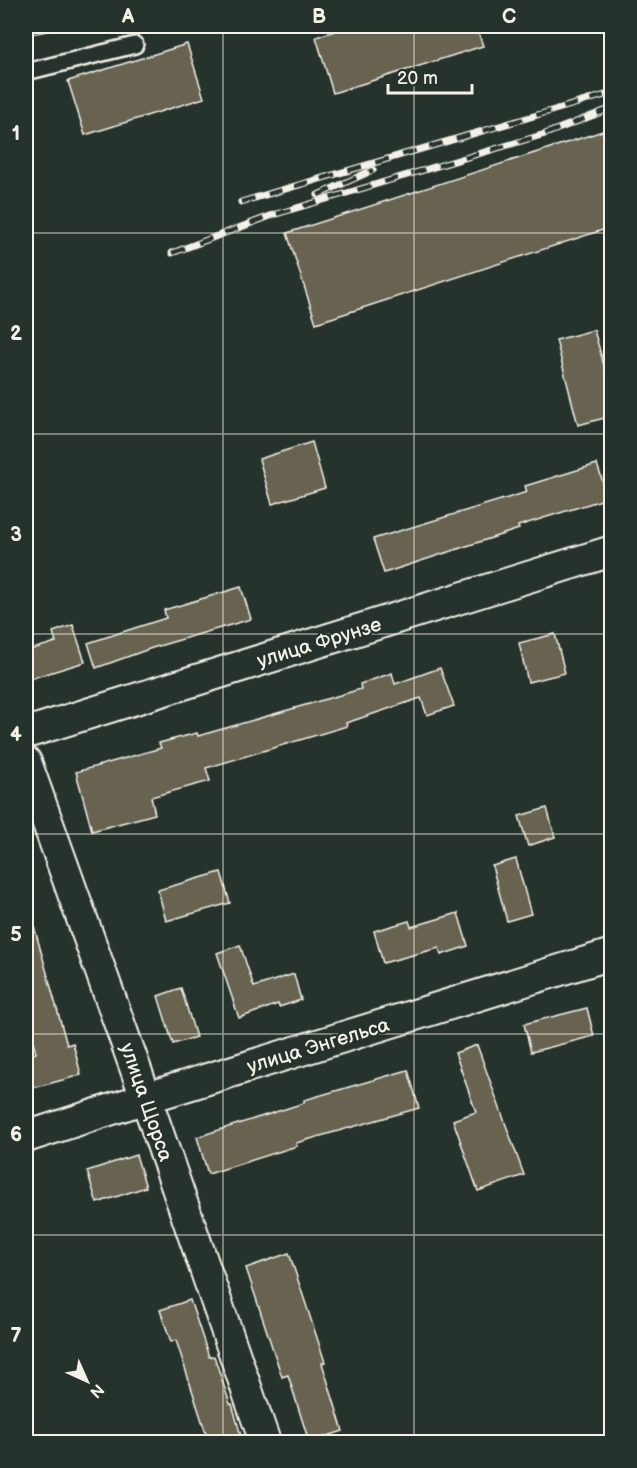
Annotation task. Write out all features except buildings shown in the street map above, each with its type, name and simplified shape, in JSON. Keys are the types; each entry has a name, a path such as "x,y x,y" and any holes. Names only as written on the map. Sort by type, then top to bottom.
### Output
{"street":[{"name":"улица Фрунзе","path":"26,733 612,551"},
{"name":"улица Щорса","path":"26,762 146,1098 265,1443"},
{"name":"улица Энгельса","path":"26,1137 612,954"}],"lane":[{"path":"26,72 135,45"}],"railway":[{"path":"26,32 59,26"},
{"path":"241,202 612,93"},
{"path":"172,253 273,215 545,134 612,108"},
{"path":"318,195 373,170"}]}
